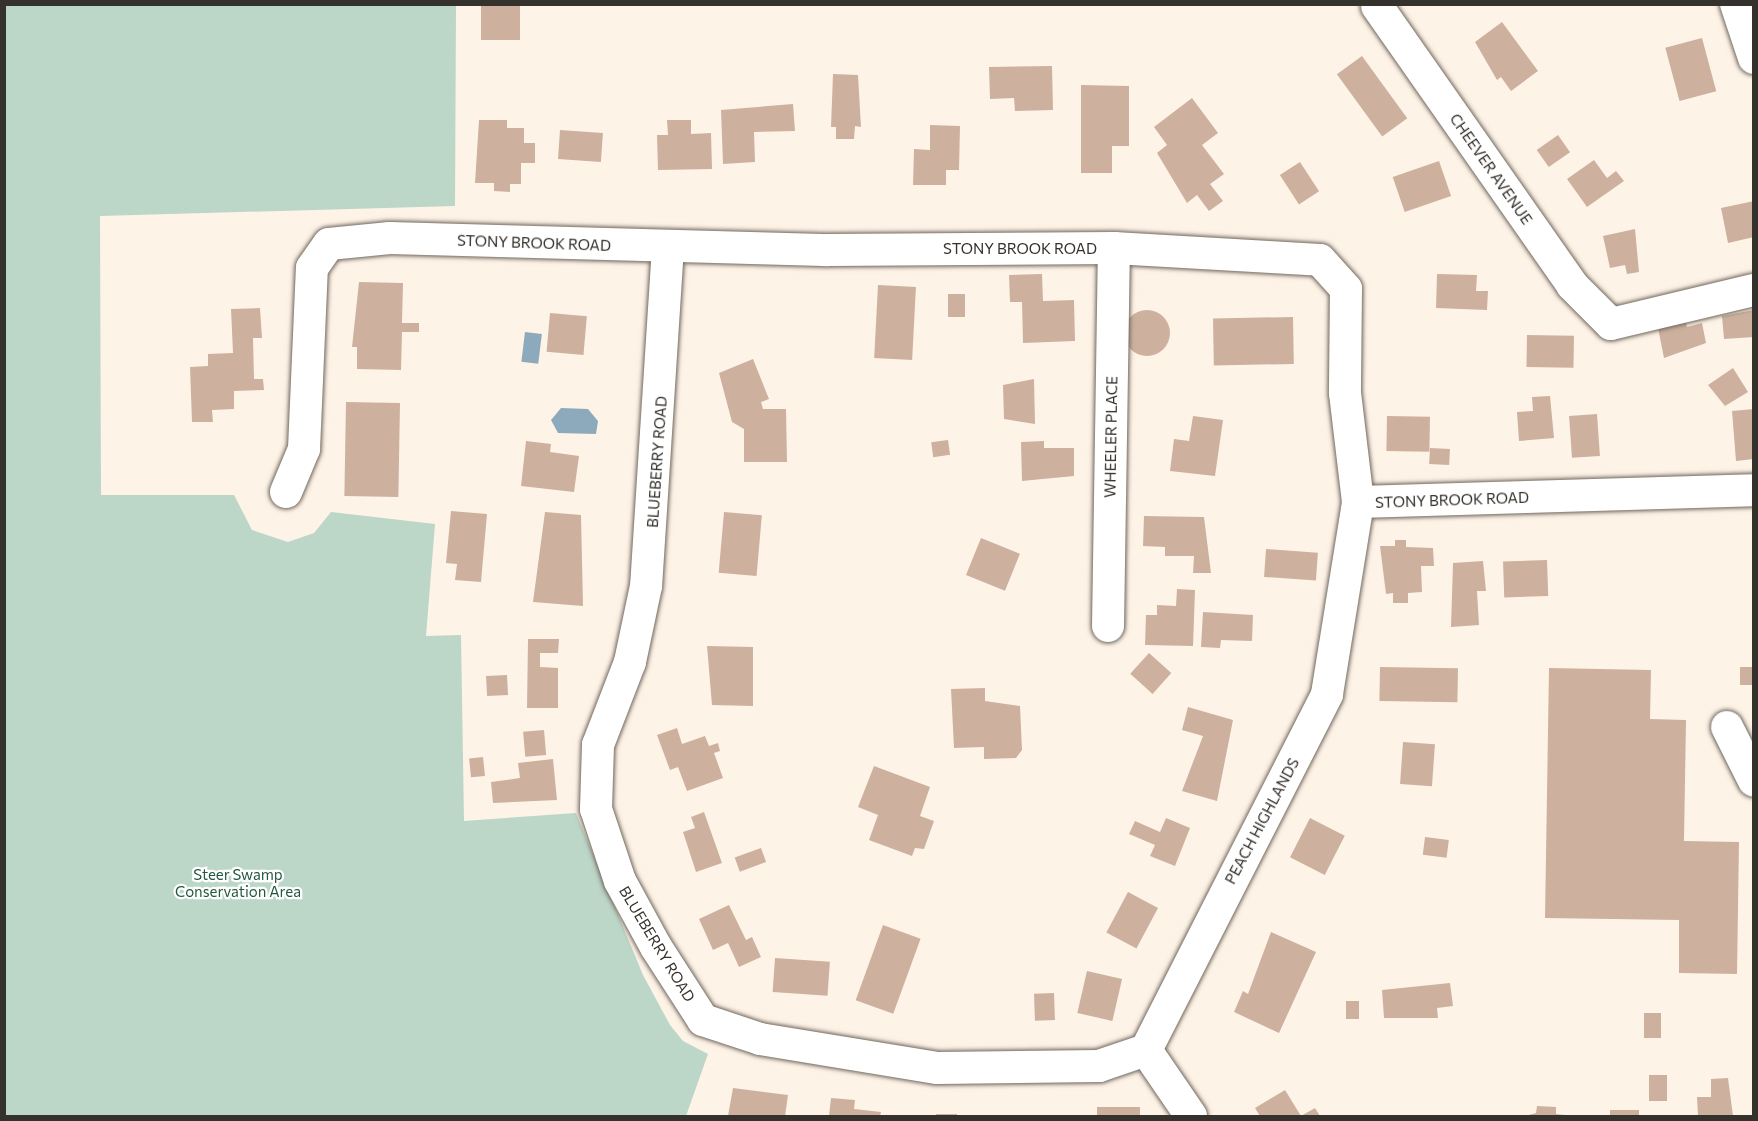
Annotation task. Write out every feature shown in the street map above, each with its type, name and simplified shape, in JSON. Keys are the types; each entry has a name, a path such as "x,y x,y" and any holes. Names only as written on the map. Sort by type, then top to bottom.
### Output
{"street":[{"path":"1736,4 1754,58"},
{"name":"CHEEVER AVENUE","path":"1377,6 1572,285 1614,323 1754,290"},
{"name":"STONY BROOK ROAD","path":"286,492 304,449 312,268 329,244 390,238 668,247 1114,248 1320,260 1346,289 1345,393 1358,502 1754,490"},
{"name":"BLUEBERRY ROAD","path":"668,247 646,586 630,662 598,745 596,808 620,881 656,947 703,1020 760,1039 938,1068 1099,1066 1146,1050"},
{"name":"WHEELER PLACE","path":"1108,626 1114,248"},
{"name":"PEACH HIGHLANDS","path":"1146,1050 1327,694 1358,502"},
{"path":"1727,728 1754,780"},
{"path":"1146,1050 1191,1116"}],"green space":[{"name":"Steer Swamp Conservation Area","path":"5,5 456,5 455,206 100,216 101,495 234,495 252,530 288,542 314,533 331,512 435,524 426,636 461,635 464,821 576,813 643,975 670,1025 683,1041 708,1054 686,1116 5,1116"}],"water":[{"path":"525,332 542,334 538,364 521,362"},
{"path":"561,408 588,409 598,421 596,434 558,433 551,420"}],"building":[{"path":"481,4 520,4 520,40 481,40"},
{"path":"1502,22 1538,71 1511,91 1501,77 1497,80 1475,42"},
{"path":"1702,38 1716,91 1680,101 1665,48"},
{"path":"1362,56 1407,118 1382,137 1337,74"},
{"path":"1052,66 1053,110 1015,111 1014,98 990,99 989,67"},
{"path":"833,74 858,75 861,127 855,126 854,139 836,139 836,127 831,127"},
{"path":"1081,85 1129,86 1129,146 1112,146 1112,173 1081,173"},
{"path":"1192,98 1218,133 1202,145 1224,174 1210,184 1223,201 1209,211 1197,195 1187,203 1157,153 1167,145 1154,127"},
{"path":"793,104 795,131 754,132 755,162 723,164 721,110"},
{"path":"479,120 507,120 507,128 524,128 524,143 535,143 535,163 521,163 521,184 510,184 510,192 494,191 494,183 475,183"},
{"path":"667,120 691,120 691,134 711,133 712,169 658,170 657,135 668,135"},
{"path":"930,125 960,126 959,170 946,170 946,185 913,185 914,149 930,150"},
{"path":"560,130 603,133 601,162 558,159"},
{"path":"1558,135 1570,152 1549,167 1537,150"},
{"path":"1594,160 1607,178 1616,171 1624,181 1587,207 1567,179"},
{"path":"1439,161 1451,196 1405,212 1393,177"},
{"path":"1300,162 1319,191 1299,204 1280,175"},
{"path":"1754,201 1754,237 1728,243 1721,208"},
{"path":"1635,229 1639,272 1627,274 1625,265 1610,268 1603,236"},
{"path":"1042,274 1043,301 1074,300 1075,341 1023,343 1022,302 1010,302 1009,275"},
{"path":"1437,274 1477,275 1476,291 1488,291 1487,310 1436,308"},
{"path":"359,282 403,283 402,323 419,323 419,332 402,332 401,370 357,369 357,347 352,347"},
{"path":"878,285 916,287 912,360 874,358"},
{"path":"948,294 965,294 965,317 948,317"},
{"path":"260,308 262,338 253,338 254,379 263,379 264,390 234,391 234,409 212,410 213,422 192,422 190,367 208,366 208,354 233,353 231,309"},
{"path":"1147,310 1163,317 1170,333 1163,349 1147,356 1131,349 1124,333 1131,317"},
{"path":"1754,310 1754,337 1724,339 1722,316"},
{"path":"550,313 587,316 583,355 547,352"},
{"path":"1293,317 1294,364 1214,365 1213,318"},
{"path":"1686,322 1687,327 1702,323 1706,343 1664,358 1658,328"},
{"path":"1527,335 1574,336 1573,368 1526,367"},
{"path":"753,359 769,399 761,402 763,409 786,409 787,462 744,462 744,429 732,422 719,373"},
{"path":"1733,368 1748,392 1725,406 1708,385"},
{"path":"1034,379 1035,424 1004,419 1003,385"},
{"path":"1550,396 1554,438 1519,441 1517,412 1533,411 1532,397"},
{"path":"346,402 400,403 398,497 344,496"},
{"path":"1754,409 1754,459 1736,461 1732,411"},
{"path":"1597,414 1600,456 1572,458 1569,416"},
{"path":"1193,416 1223,420 1215,476 1170,471 1174,439 1189,441"},
{"path":"1387,416 1430,417 1429,452 1386,451"},
{"path":"948,440 950,455 933,457 931,442"},
{"path":"526,441 551,444 550,452 579,456 574,492 521,486"},
{"path":"1044,441 1044,448 1074,448 1074,476 1022,481 1021,442"},
{"path":"1430,448 1450,449 1449,465 1429,464"},
{"path":"451,511 487,514 481,582 455,580 457,564 446,563"},
{"path":"545,512 581,515 583,606 533,602"},
{"path":"724,512 762,515 757,576 719,573"},
{"path":"1144,516 1204,517 1211,573 1193,573 1194,556 1165,556 1165,547 1143,546"},
{"path":"981,538 1020,554 1005,591 966,575"},
{"path":"1395,540 1406,540 1406,547 1433,548 1434,566 1421,566 1422,592 1408,593 1408,603 1393,603 1393,593 1386,594 1380,546 1395,546"},
{"path":"1266,549 1318,553 1316,581 1264,577"},
{"path":"1547,560 1548,596 1504,598 1503,562"},
{"path":"1483,561 1486,591 1477,591 1479,625 1451,627 1453,563"},
{"path":"1177,589 1195,590 1193,646 1145,645 1146,615 1157,615 1157,605 1176,606"},
{"path":"1203,612 1253,615 1252,641 1221,640 1220,648 1201,647"},
{"path":"528,639 559,639 558,653 540,653 540,667 558,668 558,708 527,708"},
{"path":"707,646 753,647 753,706 712,705"},
{"path":"1149,653 1171,673 1153,694 1130,674"},
{"path":"1380,667 1458,668 1457,702 1379,701"},
{"path":"1740,667 1754,667 1754,685 1740,685"},
{"path":"1549,668 1651,670 1650,719 1686,720 1684,841 1739,842 1737,974 1679,973 1679,920 1545,918"},
{"path":"507,675 508,695 487,696 486,676"},
{"path":"985,688 985,701 1020,706 1022,750 1016,758 984,759 984,747 954,748 951,689"},
{"path":"1188,707 1233,720 1217,801 1182,791 1203,736 1182,730"},
{"path":"677,728 682,744 705,736 709,746 718,743 720,751 714,753 723,778 687,791 678,767 670,770 657,735"},
{"path":"544,730 546,755 525,757 523,732"},
{"path":"1403,742 1435,744 1432,786 1400,784"},
{"path":"483,757 485,776 471,777 469,758"},
{"path":"553,759 557,800 493,803 491,782 520,778 518,763"},
{"path":"874,766 930,787 920,816 934,821 924,849 915,848 912,856 869,840 878,815 858,807"},
{"path":"704,812 722,863 696,872 683,832 695,828 691,817"},
{"path":"1166,818 1190,828 1175,866 1150,856 1155,845 1129,834 1135,821 1160,832"},
{"path":"1310,818 1345,836 1325,875 1290,857"},
{"path":"1425,837 1449,840 1447,858 1423,855"},
{"path":"761,848 766,862 740,872 735,858"},
{"path":"1128,892 1158,908 1136,949 1106,933"},
{"path":"729,905 746,940 752,937 761,957 739,967 728,943 713,950 699,919"},
{"path":"883,925 921,939 893,1014 856,1000"},
{"path":"1271,932 1316,952 1279,1033 1234,1012 1243,991 1248,994"},
{"path":"775,958 830,962 827,996 773,992"},
{"path":"1087,971 1122,979 1112,1021 1077,1013"},
{"path":"1450,983 1453,1006 1437,1008 1438,1018 1384,1018 1382,990"},
{"path":"1054,993 1055,1020 1035,1021 1034,994"},
{"path":"1346,1001 1359,1001 1359,1019 1346,1019"},
{"path":"1644,1013 1661,1013 1661,1038 1644,1038"},
{"path":"1649,1075 1667,1075 1667,1101 1649,1101"},
{"path":"1728,1078 1733,1116 1698,1116 1697,1097 1711,1097 1711,1079"},
{"path":"733,1088 788,1095 785,1116 728,1116"},
{"path":"1285,1090 1301,1116 1260,1116 1255,1108"},
{"path":"831,1098 855,1100 854,1109 881,1112 880,1116 829,1116"},
{"path":"1537,1106 1556,1107 1556,1114 1575,1116 1525,1116 1536,1113"},
{"path":"1097,1107 1140,1107 1140,1116 1097,1116"},
{"path":"1315,1108 1320,1116 1301,1116"},
{"path":"1610,1110 1639,1110 1639,1116 1610,1116"},
{"path":"936,1114 957,1114 957,1116 936,1116"}]}
